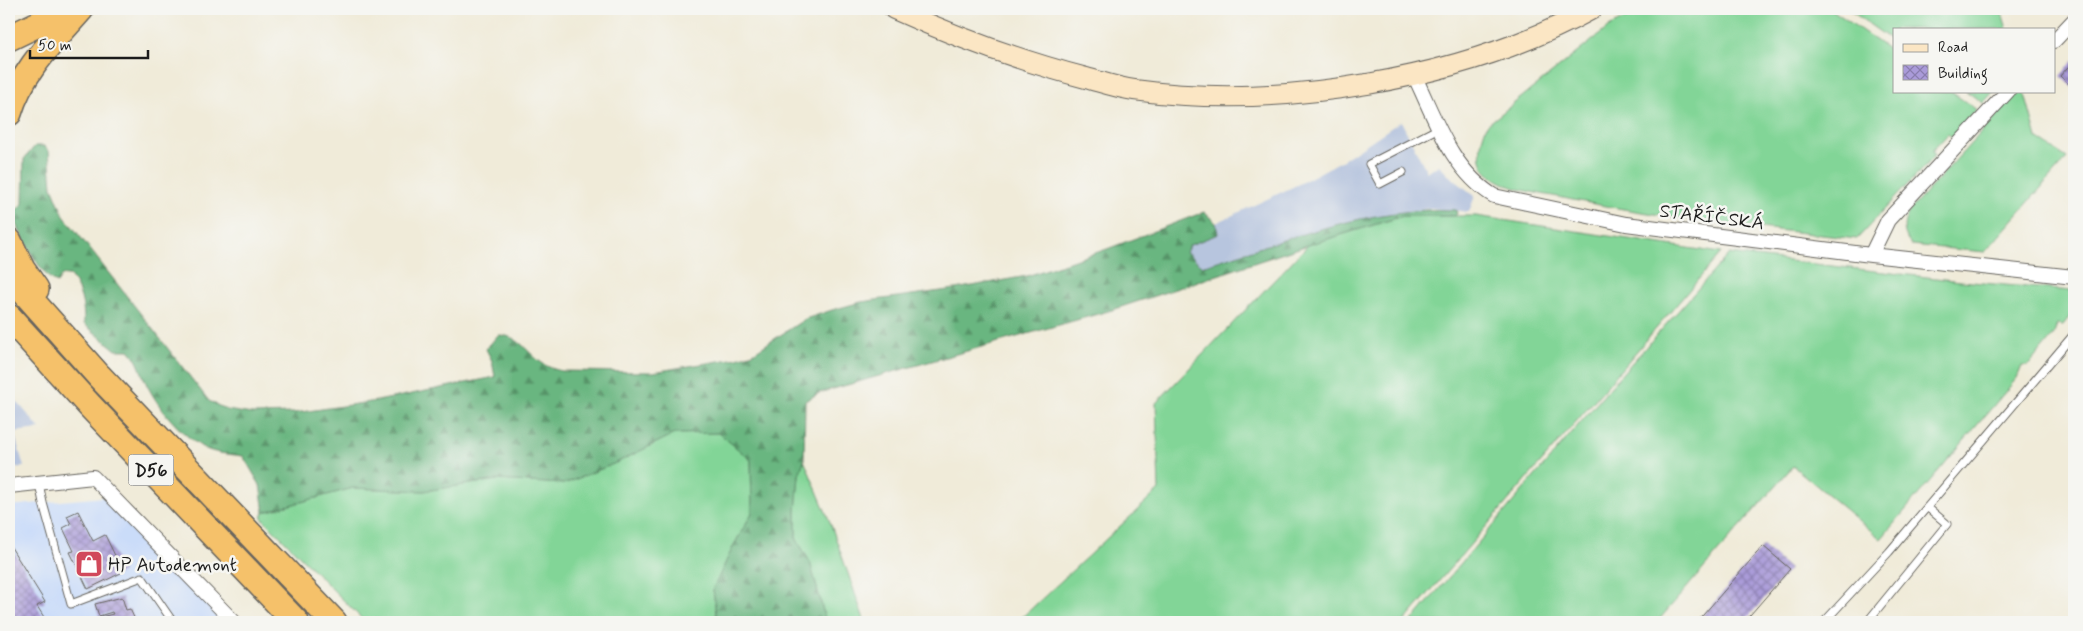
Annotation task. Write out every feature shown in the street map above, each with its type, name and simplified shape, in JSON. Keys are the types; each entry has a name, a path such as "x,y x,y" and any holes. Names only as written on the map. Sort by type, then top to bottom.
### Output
{"highway":[{"path":"9,38 69,9"},
{"path":"9,114 20,86 39,57 81,9"},
{"path":"9,241 22,269 99,376"},
{"name":"D56","path":"9,275 99,376 334,622"},
{"name":"D56","path":"9,316 90,406 296,622"}],"street":[{"path":"894,9 997,51 1048,68 1132,90 1190,95 1260,96 1336,88 1414,74 1531,38 1592,9"},
{"path":"2056,39 2074,20"},
{"name":"STAŘÍČSKÁ","path":"1414,74 1461,168 1477,186 1494,196 1626,224 1871,256 2074,277"},
{"path":"1871,256 1888,220 2007,92"},
{"path":"9,486 93,477 234,622"}],"lane":[{"path":"1403,172 1380,184 1369,164 1440,128"},
{"path":"1824,622 1927,507 2074,334"},
{"path":"39,483 71,604 142,577 173,622"},
{"path":"1867,622 1947,524 1927,507"}],"shaded area":[{"path":"1401,121 1427,172 1439,165 1447,174 1475,196 1469,212 1431,208 1387,214 1202,266 1186,252 1190,245 1218,234 1216,223 1297,185 1343,160"},
{"path":"9,392 40,429 14,432 24,467 9,468"},
{"name":"HP Autodemont","path":"104,497 226,622 9,622 9,506"}],"green space":[{"path":"1643,9 1831,9 1893,52 1893,92 1951,92 1977,110 1951,137 1948,134 1932,151 1935,155 1857,239 1712,222 1604,206 1516,188 1497,180 1489,174 1482,163 1480,150 1487,125 1609,27"},
{"path":"1848,9 2001,9 2007,28 1893,28 1893,41"},
{"path":"1967,92 1993,92 1983,103"},
{"path":"2018,92 2024,92 2037,138 2067,158 1985,252 1911,245 1904,228 1910,210"},
{"path":"35,146 44,146 49,151 52,187 64,216 209,401 227,410 252,414 294,413 377,401 495,377 492,361 486,349 498,335 508,336 522,345 542,363 562,371 653,372 737,358 753,353 805,319 832,310 861,302 955,289 1027,276 1107,249 1204,212 1216,223 1218,234 1190,245 1186,252 1202,266 1295,236 1359,219 1423,210 1456,210 1457,214 1455,216 1403,216 1308,245 1112,310 819,393 805,401 804,460 799,475 796,538 810,562 826,622 717,622 713,589 752,513 751,460 719,433 674,434 618,462 564,484 497,480 424,491 353,488 264,512 260,485 243,456 212,451 202,447 178,428 153,396 133,354 129,350 116,350 84,324 81,298 70,275 62,275 57,283 43,271 37,262 20,231 13,213 23,204 24,159"},
{"path":"1403,216 1476,216 1721,253 1404,622 1017,622 1159,490 1156,403 1308,245"},
{"path":"1729,254 1961,281 2072,291 2074,293 2074,311 2063,325 2057,324 2054,334 2028,366 2022,366 2017,378 1881,539 1793,466 1657,622 1411,622 1620,376"},
{"path":"719,433 751,460 752,513 713,589 717,622 365,622 262,518 264,512 353,488 424,491 497,480 564,484 618,462 674,434"},
{"path":"804,460 830,522 865,622 826,622 810,562 796,538 799,475"}],"building":[{"path":"2074,60 2074,89 2060,76"},
{"path":"78,511 93,541 105,535 123,572 88,589 70,552 74,551 63,528 71,524 67,516"},
{"path":"9,544 45,602 37,606 47,622 9,622"},
{"path":"1763,546 1790,569 1744,622 1697,622"},
{"path":"122,597 126,610 130,609 136,622 97,622 97,618 113,614 112,612 99,616 95,604"}],"place":[{"name":"HP Autodemont","path":"89,564"}]}
